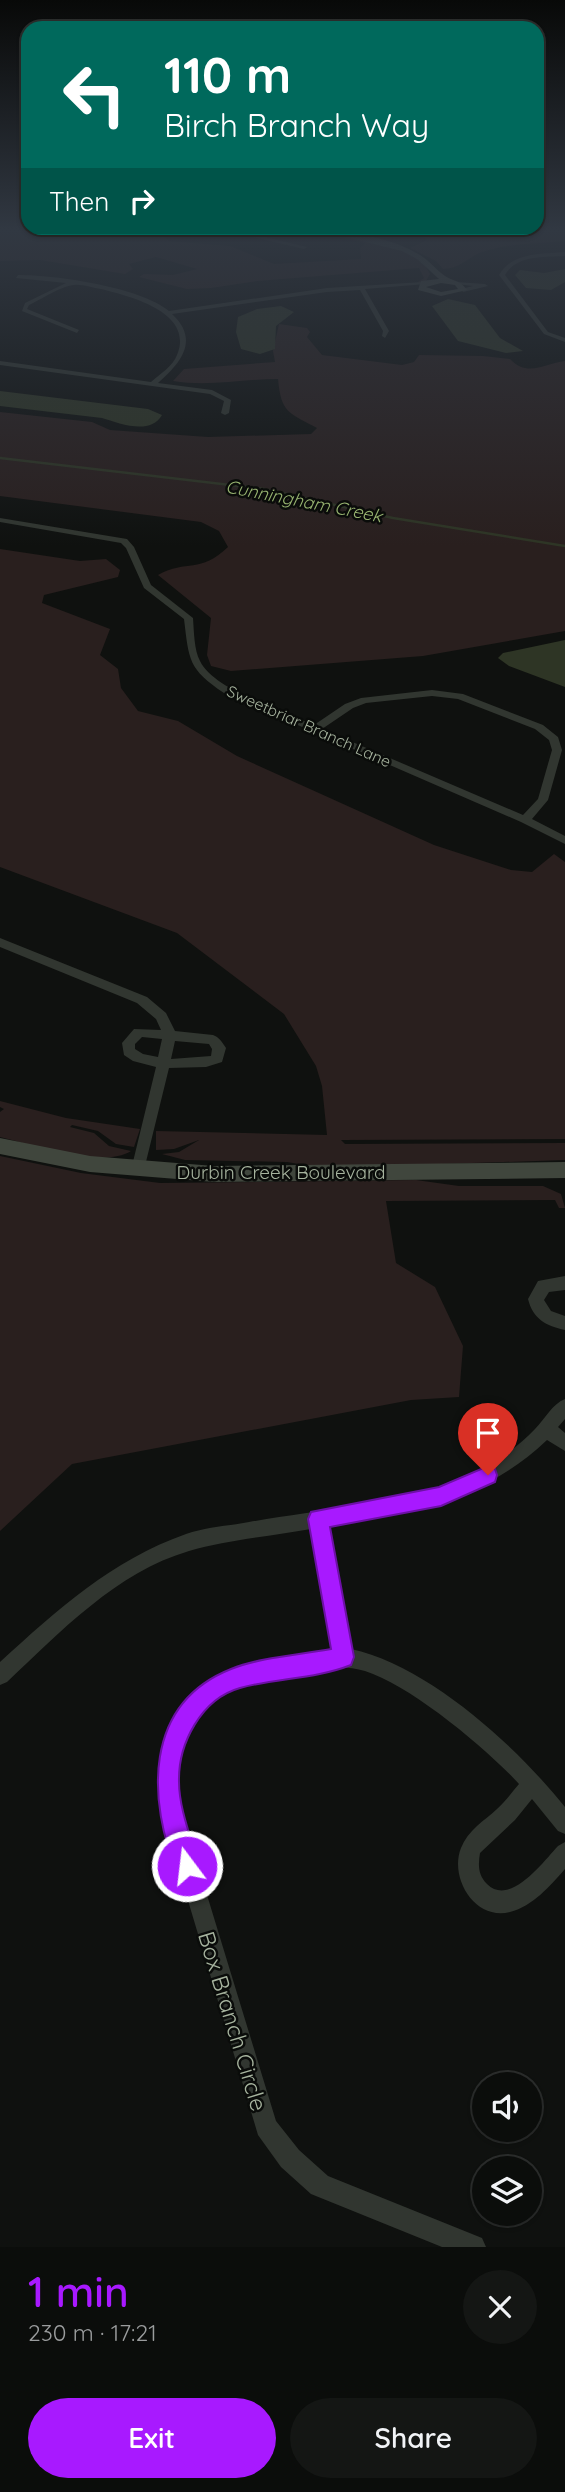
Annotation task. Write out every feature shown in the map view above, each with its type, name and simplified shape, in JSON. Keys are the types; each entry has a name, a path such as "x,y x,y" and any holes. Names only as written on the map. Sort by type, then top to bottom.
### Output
{"street":[{"path":"152,384 181,354 182,336"},
{"path":"0,363 218,393 228,400 225,413"},
{"name":"Sweetbriar Branch Lane","path":"0,520 124,541 130,547 148,586 188,618 194,660 206,677 227,691 525,820 565,841"},
{"path":"315,729 349,706 364,700 432,693 460,696 539,727 554,739 557,750 543,800 525,820"},
{"path":"2,947 142,1000 161,1016 170,1034 138,1170"},
{"path":"139,1032 170,1034 213,1040 219,1048 216,1059 208,1064 165,1063 139,1060 127,1046 130,1038 139,1032"},
{"name":"Durbin Creek Boulevard","path":"0,1146 46,1157 138,1170 264,1174 565,1170"},
{"path":"565,1283 544,1286 536,1298 541,1313 551,1320 565,1323"},
{"path":"0,1675 97,1587 137,1563 190,1542 441,1497 505,1465 548,1430 565,1408"},
{"path":"548,1430 565,1443"},
{"path":"318,1519 343,1657"},
{"name":"Box Branch Circle","path":"473,2247 320,2185 299,2170 281,2151 266,2127 168,1800 167,1768 175,1737 190,1711 210,1691 235,1678 343,1657 375,1663 396,1673 501,1751 533,1783 565,1824"},
{"path":"533,1783 471,1848 467,1863 470,1879 480,1894 507,1903 522,1898 565,1853"}],"shaded area":[{"path":"237,336 276,336 275,349 260,354 241,349"},
{"path":"276,336 308,336 322,355 402,365 414,362 419,355 510,359 523,368 530,369 565,361 565,631 423,656 231,671 211,666 207,655 211,618 158,575 168,570 201,564 218,555 228,547 219,531 201,522 0,496 0,412 92,422 110,430 208,437 311,434 317,428 293,415 284,405 278,379 212,383 173,381 184,369 275,362 273,351"},
{"path":"454,336 498,336 523,351 506,353 458,341"},
{"path":"0,391 148,409 162,415 150,425 125,425 102,418 0,406"},
{"path":"0,549 80,561 106,559 120,570 118,577 44,595 42,603 110,629 100,655 118,669 121,688 138,711 178,721 237,756 434,845 511,870 532,872 554,854 565,862 565,1139 341,1140 345,1144 565,1143 565,1160 322,1168 287,1162 185,1160 162,1154 179,1152 199,1140 174,1149 156,1150 156,1131 327,1135 322,1086 316,1066 284,1014 177,933 0,867"},
{"path":"565,640 565,687 509,666 498,658 503,653"},
{"path":"0,1101 66,1118 140,1129 134,1147 116,1144 98,1131 72,1125 70,1127 94,1133 109,1146 131,1151 103,1158 67,1154 0,1137 0,1112 4,1109 0,1107"},
{"path":"0,1156 81,1173 160,1183 416,1180 459,1186 543,1186 561,1194 565,1208 559,1208 555,1200 386,1201 396,1263 435,1287 463,1346 459,1397 411,1400 72,1464 0,1531"}],"waterway":[{"name":"Cunningham Creek","path":"0,458 264,489 393,518 565,546"}],"route":[{"path":"187,1866 168,1800 167,1768 175,1737 190,1711 210,1691 235,1678 343,1657 318,1519 441,1497 488,1475"}]}
